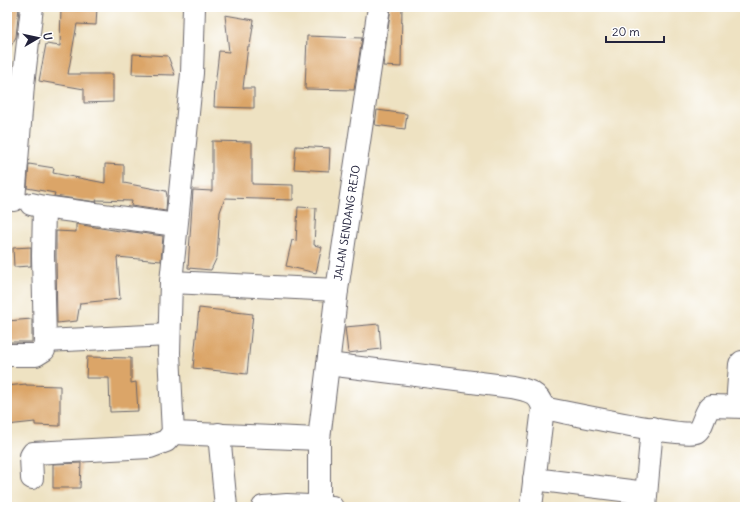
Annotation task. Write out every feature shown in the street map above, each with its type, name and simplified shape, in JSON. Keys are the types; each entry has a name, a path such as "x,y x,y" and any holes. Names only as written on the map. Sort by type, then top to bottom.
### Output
{"street":[{"path":"32,7 10,199 44,207 176,225"},
{"path":"32,478 31,456 33,453 150,447 166,441 173,433 169,336 171,282 187,134 192,74 194,7"},
{"name":"JALAN SENDANG REJO","path":"326,506 319,439 337,290 379,7"},
{"path":"7,355 36,355 44,350 46,341 43,256 44,207"},
{"path":"171,282 337,290"},
{"path":"46,341 169,336"},
{"path":"543,408 652,428 688,433 695,432 699,429 708,409 711,406 741,406 740,364 745,362"},
{"path":"328,364 512,387 531,391 539,398 543,408 531,507"},
{"path":"534,479 646,500 652,428"},
{"path":"173,433 319,439"},
{"path":"219,434 226,507"},
{"path":"263,507 287,505 326,506"}],"building":[{"path":"7,7 19,7 16,37 7,53"},
{"path":"61,7 97,7 96,25 77,24 68,74 113,74 113,102 84,103 84,89 39,81 46,44 60,46"},
{"path":"391,7 402,7 401,67 383,66"},
{"path":"225,15 254,20 250,46 248,46 243,88 254,88 254,108 214,107 219,51 229,52"},
{"path":"307,36 362,38 354,90 305,89"},
{"path":"133,54 168,56 175,75 132,74"},
{"path":"377,110 407,114 405,129 375,125"},
{"path":"212,141 252,142 252,184 293,185 293,200 225,198 220,212 217,257 211,270 188,268 193,190 212,191"},
{"path":"296,146 330,148 329,171 294,169"},
{"path":"29,164 54,168 53,173 105,183 105,164 124,165 124,183 166,191 166,211 131,206 132,201 96,200 97,202 54,196 55,193 27,188"},
{"path":"298,207 316,208 314,245 322,247 316,273 286,266 292,240 296,241"},
{"path":"76,224 163,236 161,261 117,257 120,299 80,303 77,321 57,323 56,231 76,232"},
{"path":"31,247 31,266 14,267 13,248"},
{"path":"199,308 253,314 247,374 193,368"},
{"path":"32,319 32,342 7,342 7,321"},
{"path":"379,324 381,349 348,353 345,327"},
{"path":"87,357 131,358 131,383 136,382 138,411 110,412 109,378 86,378"},
{"path":"26,384 60,386 60,426 35,425 35,422 7,425 7,386"},
{"path":"81,463 80,488 53,488 53,464"}]}
